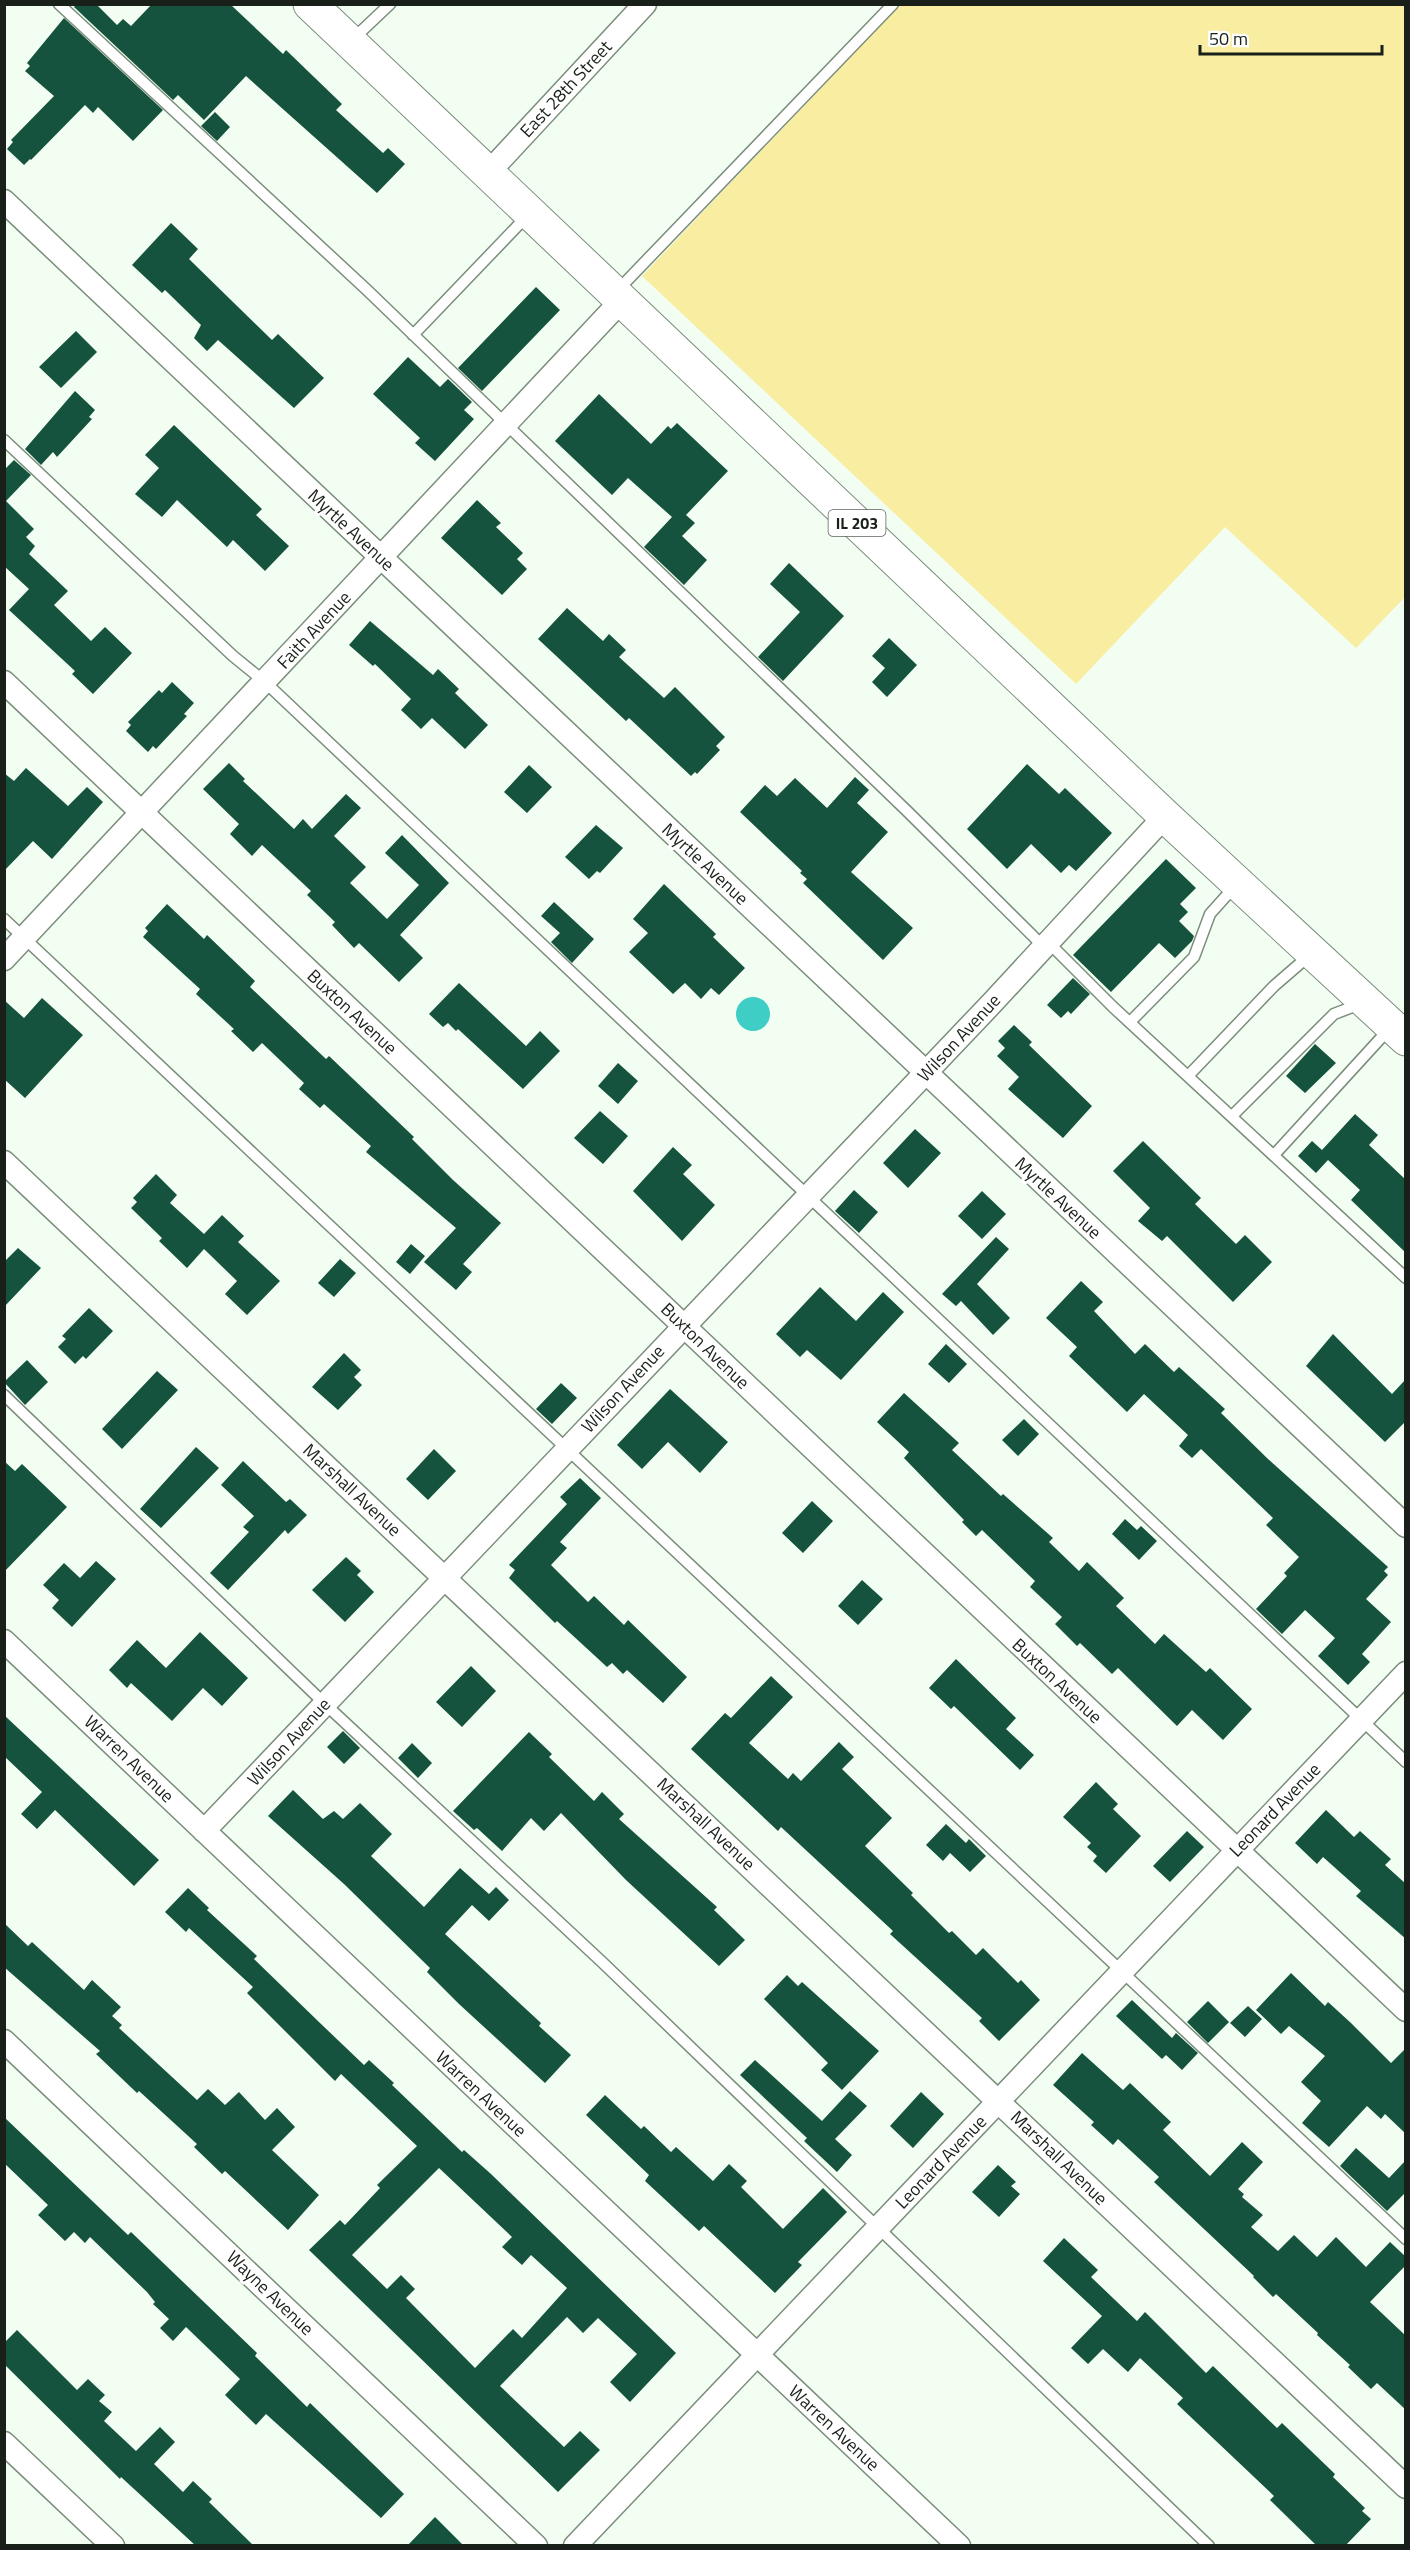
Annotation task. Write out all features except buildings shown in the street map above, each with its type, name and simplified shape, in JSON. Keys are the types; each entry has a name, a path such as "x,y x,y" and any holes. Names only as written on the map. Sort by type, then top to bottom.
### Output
{"main road":[{"name":"IL 203","path":"310,4 1165,816 1363,1002 1399,1032"}],"street":[{"name":"East 28th Street","path":"488,173 645,4"},
{"name":"Myrtle Avenue","path":"4,201 1406,1526"},
{"name":"Faith Avenue","path":"4,959 381,559 506,424 618,297"},
{"name":"Buxton Avenue","path":"4,682 1406,2010"},
{"name":"Wilson Avenue","path":"204,1831 926,1073 1165,816"},
{"name":"Marshall Avenue","path":"4,1162 1406,2487"},
{"name":"Warren Avenue","path":"4,1641 958,2546"},
{"name":"Leonard Avenue","path":"574,2546 1406,1673"},
{"name":"Wayne Avenue","path":"4,2041 536,2546"},
{"path":"4,2443 113,2546"}],"lane":[{"path":"59,4 414,335 1046,945 1406,1278"},
{"path":"350,42 390,4"},
{"path":"618,297 893,4"},
{"path":"414,335 530,213"},
{"path":"4,440 233,656 265,682 1406,1762"},
{"path":"1130,1022 1194,957 1210,914 1238,884"},
{"path":"4,919 1406,2239"},
{"path":"1188,1076 1274,986 1311,953"},
{"path":"1232,1116 1334,1014 1363,1002"},
{"path":"1274,1155 1399,1032"},
{"path":"4,1395 325,1704 602,1962 1209,2546"}],"shaded area":[{"path":"900,5 1405,5 1405,597 1356,648 1225,527 1076,684 642,276"}],"water":[{"path":"753,997 765,1002 770,1014 765,1026 753,1031 741,1026 736,1014 741,1002"}]}
